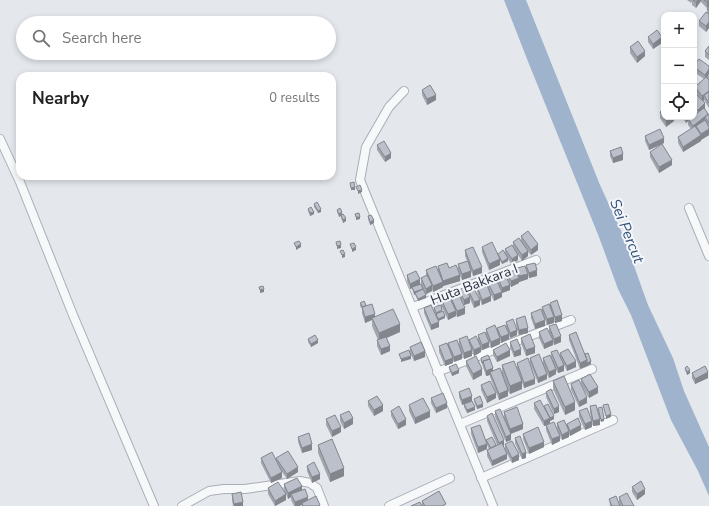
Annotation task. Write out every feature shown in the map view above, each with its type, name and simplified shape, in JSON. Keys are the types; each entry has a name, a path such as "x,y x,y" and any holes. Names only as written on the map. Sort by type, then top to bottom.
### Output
{"street":[{"path":"404,91 388,107 366,146 360,180 413,307 437,372 460,424 492,506"},
{"path":"0,139 16,173"},
{"path":"19,180 73,315 154,506"},
{"path":"689,208 709,256"},
{"name":"Huta Bakkara I","path":"413,307 536,260"},
{"path":"437,372 571,320"},
{"path":"460,424 592,369"},
{"path":"481,478 613,420"},
{"path":"389,506 450,478"},
{"path":"182,506 209,491 245,489 300,481 310,483 317,488 324,506"}],"water":[{"name":"Sei Percut","path":"504,0 526,0 600,185 623,235 648,305 673,358 684,391 709,447 709,496 698,471 671,420 631,315 618,289 599,237"}],"building":[{"path":"706,12 709,14 709,22 706,26 699,21"},
{"path":"657,30 661,36 661,38 653,44 648,37"},
{"path":"638,41 645,51 637,57 630,47"},
{"path":"709,46 709,55 705,51"},
{"path":"699,59 709,66 709,69 705,75 697,69 697,61"},
{"path":"706,77 709,80 709,91 702,96 697,90 697,85"},
{"path":"430,85 436,95 427,99 422,90"},
{"path":"709,92 709,103 704,95"},
{"path":"697,95 705,103 698,110 697,109"},
{"path":"704,108 708,114 693,126 689,120 697,120 697,113"},
{"path":"709,114 709,123 705,117"},
{"path":"705,120 709,129 701,134 696,126"},
{"path":"695,126 701,135 683,147 678,137"},
{"path":"660,129 664,138 649,145 645,136"},
{"path":"384,141 391,153 385,157 377,145"},
{"path":"662,144 672,160 659,167 650,152"},
{"path":"621,147 623,154 613,158 610,151"},
{"path":"354,182 355,187 351,188 350,183"},
{"path":"360,185 362,190 358,191 356,187"},
{"path":"317,202 321,209 318,211 314,204"},
{"path":"311,207 314,212 310,213 308,209"},
{"path":"340,208 342,212 339,214 337,210"},
{"path":"359,213 360,217 356,217 355,214"},
{"path":"343,214 346,218 343,220 341,215"},
{"path":"371,215 374,220 370,222 368,216"},
{"path":"528,231 538,244 531,250 521,236"},
{"path":"519,238 528,251 522,255 513,242"},
{"path":"299,241 301,244 296,247 294,243"},
{"path":"340,241 341,245 337,246 336,242"},
{"path":"492,242 500,259 489,264 482,247"},
{"path":"354,243 356,247 352,249 350,244"},
{"path":"512,245 518,255 512,259 505,249"},
{"path":"473,247 482,267 473,271 465,250"},
{"path":"343,250 345,254 342,255 340,251"},
{"path":"503,250 508,258 502,262 498,254"},
{"path":"468,261 471,271 462,274 458,264"},
{"path":"447,263 449,268 456,265 460,275 443,281 438,266"},
{"path":"535,263 537,270 529,273 526,265"},
{"path":"436,266 443,282 433,286 426,270"},
{"path":"525,266 528,274 519,276 517,268"},
{"path":"515,270 519,278 511,281 507,273"},
{"path":"416,271 420,279 410,284 407,275"},
{"path":"505,274 510,285 502,288 498,277"},
{"path":"427,275 432,285 426,289 421,278"},
{"path":"495,277 502,292 494,295 487,281"},
{"path":"486,282 491,296 482,300 477,286"},
{"path":"421,284 423,289 414,292 412,287"},
{"path":"472,285 480,300 474,302 467,288"},
{"path":"263,286 264,289 260,290 259,287"},
{"path":"465,287 470,297 464,300 459,290"},
{"path":"423,289 426,295 418,299 415,293"},
{"path":"459,295 465,308 457,311 451,298"},
{"path":"449,296 456,311 448,314 441,299"},
{"path":"557,300 562,315 555,317 550,303"},
{"path":"364,301 366,305 363,307 360,303"},
{"path":"372,304 375,314 365,317 362,307"},
{"path":"549,304 554,317 547,319 542,307"},
{"path":"431,305 439,322 431,325 424,308"},
{"path":"441,305 442,310 436,313 434,307"},
{"path":"393,309 400,324 379,333 372,318"},
{"path":"541,309 545,320 535,324 531,313"},
{"path":"443,311 445,316 438,319 436,314"},
{"path":"525,316 528,328 519,330 516,319"},
{"path":"513,319 517,330 510,333 506,322"},
{"path":"556,324 561,336 554,339 549,326"},
{"path":"495,325 500,338 491,342 486,329"},
{"path":"505,325 509,334 501,337 497,328"},
{"path":"547,328 553,340 544,344 539,332"},
{"path":"485,332 489,342 482,345 478,335"},
{"path":"576,332 587,360 580,363 569,335"},
{"path":"530,334 535,347 526,350 521,338"},
{"path":"315,335 318,340 311,344 308,339"},
{"path":"467,336 472,350 464,353 459,339"},
{"path":"476,336 481,347 474,350 469,340"},
{"path":"386,337 390,346 381,349 377,340"},
{"path":"517,339 521,349 514,352 510,342"},
{"path":"457,340 462,354 454,357 448,343"},
{"path":"421,342 425,351 414,356 410,347"},
{"path":"447,343 453,358 445,361 439,346"},
{"path":"506,343 510,350 497,357 493,350"},
{"path":"568,349 576,361 567,366 560,353"},
{"path":"409,350 411,356 401,359 399,354"},
{"path":"557,350 564,365 558,368 551,352"},
{"path":"588,353 591,361 587,363 585,354"},
{"path":"539,354 547,374 538,378 530,358"},
{"path":"488,355 490,359 483,361 482,363 481,358"},
{"path":"550,355 556,369 549,372 543,358"},
{"path":"476,356 482,369 473,374 466,361"},
{"path":"528,358 535,379 524,383 517,363"},
{"path":"490,359 493,368 486,371 483,361"},
{"path":"514,361 522,381 510,386 502,365"},
{"path":"456,364 459,370 452,373 449,367"},
{"path":"687,366 690,370 687,372 685,368"},
{"path":"705,366 708,372 695,379 692,373"},
{"path":"500,368 508,390 499,394 490,372"},
{"path":"590,374 598,387 589,392 581,379"},
{"path":"564,376 575,402 565,407 553,381"},
{"path":"579,380 587,397 579,402 571,384"},
{"path":"490,381 496,393 487,397 481,385"},
{"path":"469,388 472,396 462,400 459,392"},
{"path":"551,389 559,406 554,409 546,392"},
{"path":"443,393 447,403 436,408 431,398"},
{"path":"377,396 383,405 374,410 368,401"},
{"path":"480,396 483,404 477,406 474,399"},
{"path":"423,398 430,411 415,418 409,405"},
{"path":"540,400 550,418 544,421 534,403"},
{"path":"472,401 475,407 467,410 464,404"},
{"path":"548,404 554,416 550,418 544,406"},
{"path":"608,404 611,414 606,416 603,405"},
{"path":"596,405 600,419 593,421 590,406"},
{"path":"399,406 406,419 398,424 391,411"},
{"path":"517,407 523,424 510,429 504,412"},
{"path":"602,407 604,419 601,420 598,408"},
{"path":"587,408 592,421 585,424 579,411"},
{"path":"500,409 511,434 506,437 495,411"},
{"path":"349,411 353,418 344,423 340,415"},
{"path":"492,413 504,440 499,443 487,416"},
{"path":"335,415 341,427 332,431 326,419"},
{"path":"578,418 581,425 570,431 567,424"},
{"path":"564,420 569,431 562,435 557,423"},
{"path":"554,422 560,436 552,439 546,425"},
{"path":"480,425 487,444 478,447 471,428"},
{"path":"538,427 544,442 529,448 523,434"},
{"path":"309,433 312,444 302,448 298,437"},
{"path":"520,436 526,452 522,454 515,438"},
{"path":"492,437 496,445 491,448 486,440"},
{"path":"332,439 344,468 330,474 318,445"},
{"path":"512,441 519,454 512,458 505,444"},
{"path":"502,443 507,454 492,461 487,450"},
{"path":"288,451 298,467 287,474 276,458"},
{"path":"272,452 282,472 271,478 261,458"},
{"path":"314,462 320,474 312,477 307,466"},
{"path":"297,478 302,486 288,493 284,484"},
{"path":"641,481 645,489 637,494 632,487"},
{"path":"278,482 286,494 275,501 268,488"},
{"path":"305,489 308,497 295,502 291,494"},
{"path":"439,491 446,504 442,506 425,506 422,501"},
{"path":"241,492 243,502 234,504 232,494"},
{"path":"627,493 634,506 623,506 619,497"},
{"path":"316,496 320,505 319,506 303,506 302,503"},
{"path":"616,496 620,506 612,506 609,499"},
{"path":"420,502 422,506 411,506"}]}
